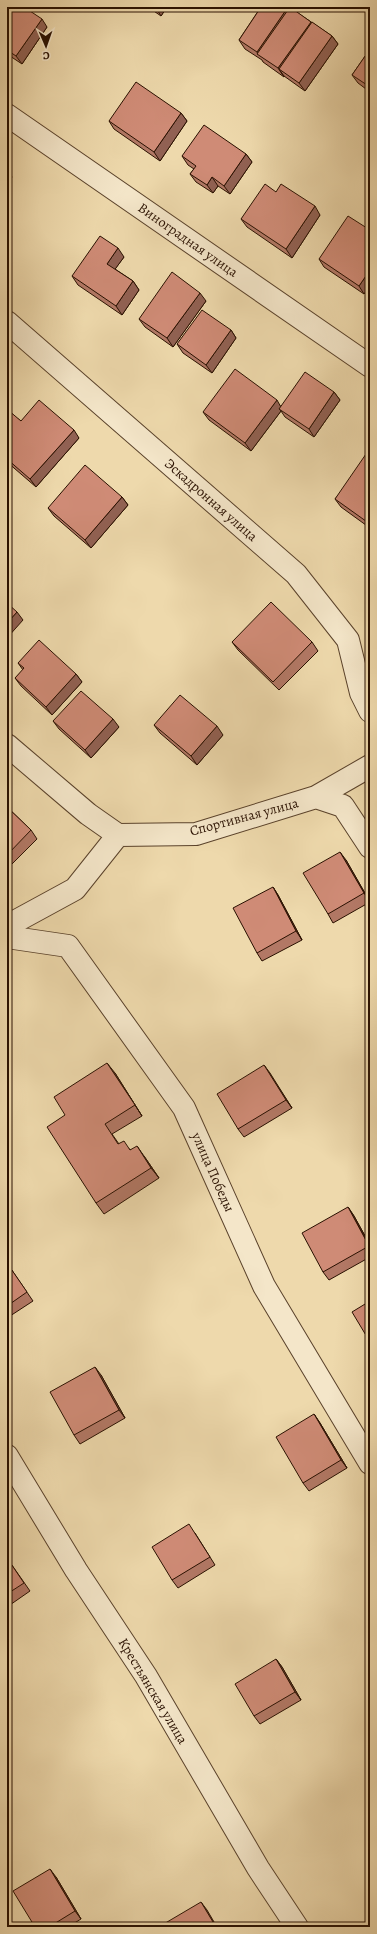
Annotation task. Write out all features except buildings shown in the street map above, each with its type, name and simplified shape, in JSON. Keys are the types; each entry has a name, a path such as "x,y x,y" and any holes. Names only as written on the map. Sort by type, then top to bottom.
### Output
{"street":[{"name":"Виноградная улица","path":"7,115 370,366"},
{"name":"Эскадронная улица","path":"7,322 296,574 348,640 361,693 370,711"},
{"path":"7,745 88,814 118,835 75,889 7,926"},
{"path":"316,797 370,766"},
{"name":"Спортивная улица","path":"118,835 196,834 316,797 343,806 370,847"},
{"name":"улица Победы","path":"7,936 68,946 184,1108 264,1286 370,1463"},
{"name":"Крестьянская улица","path":"7,1456 76,1570 146,1676 258,1868 297,1927"}]}
